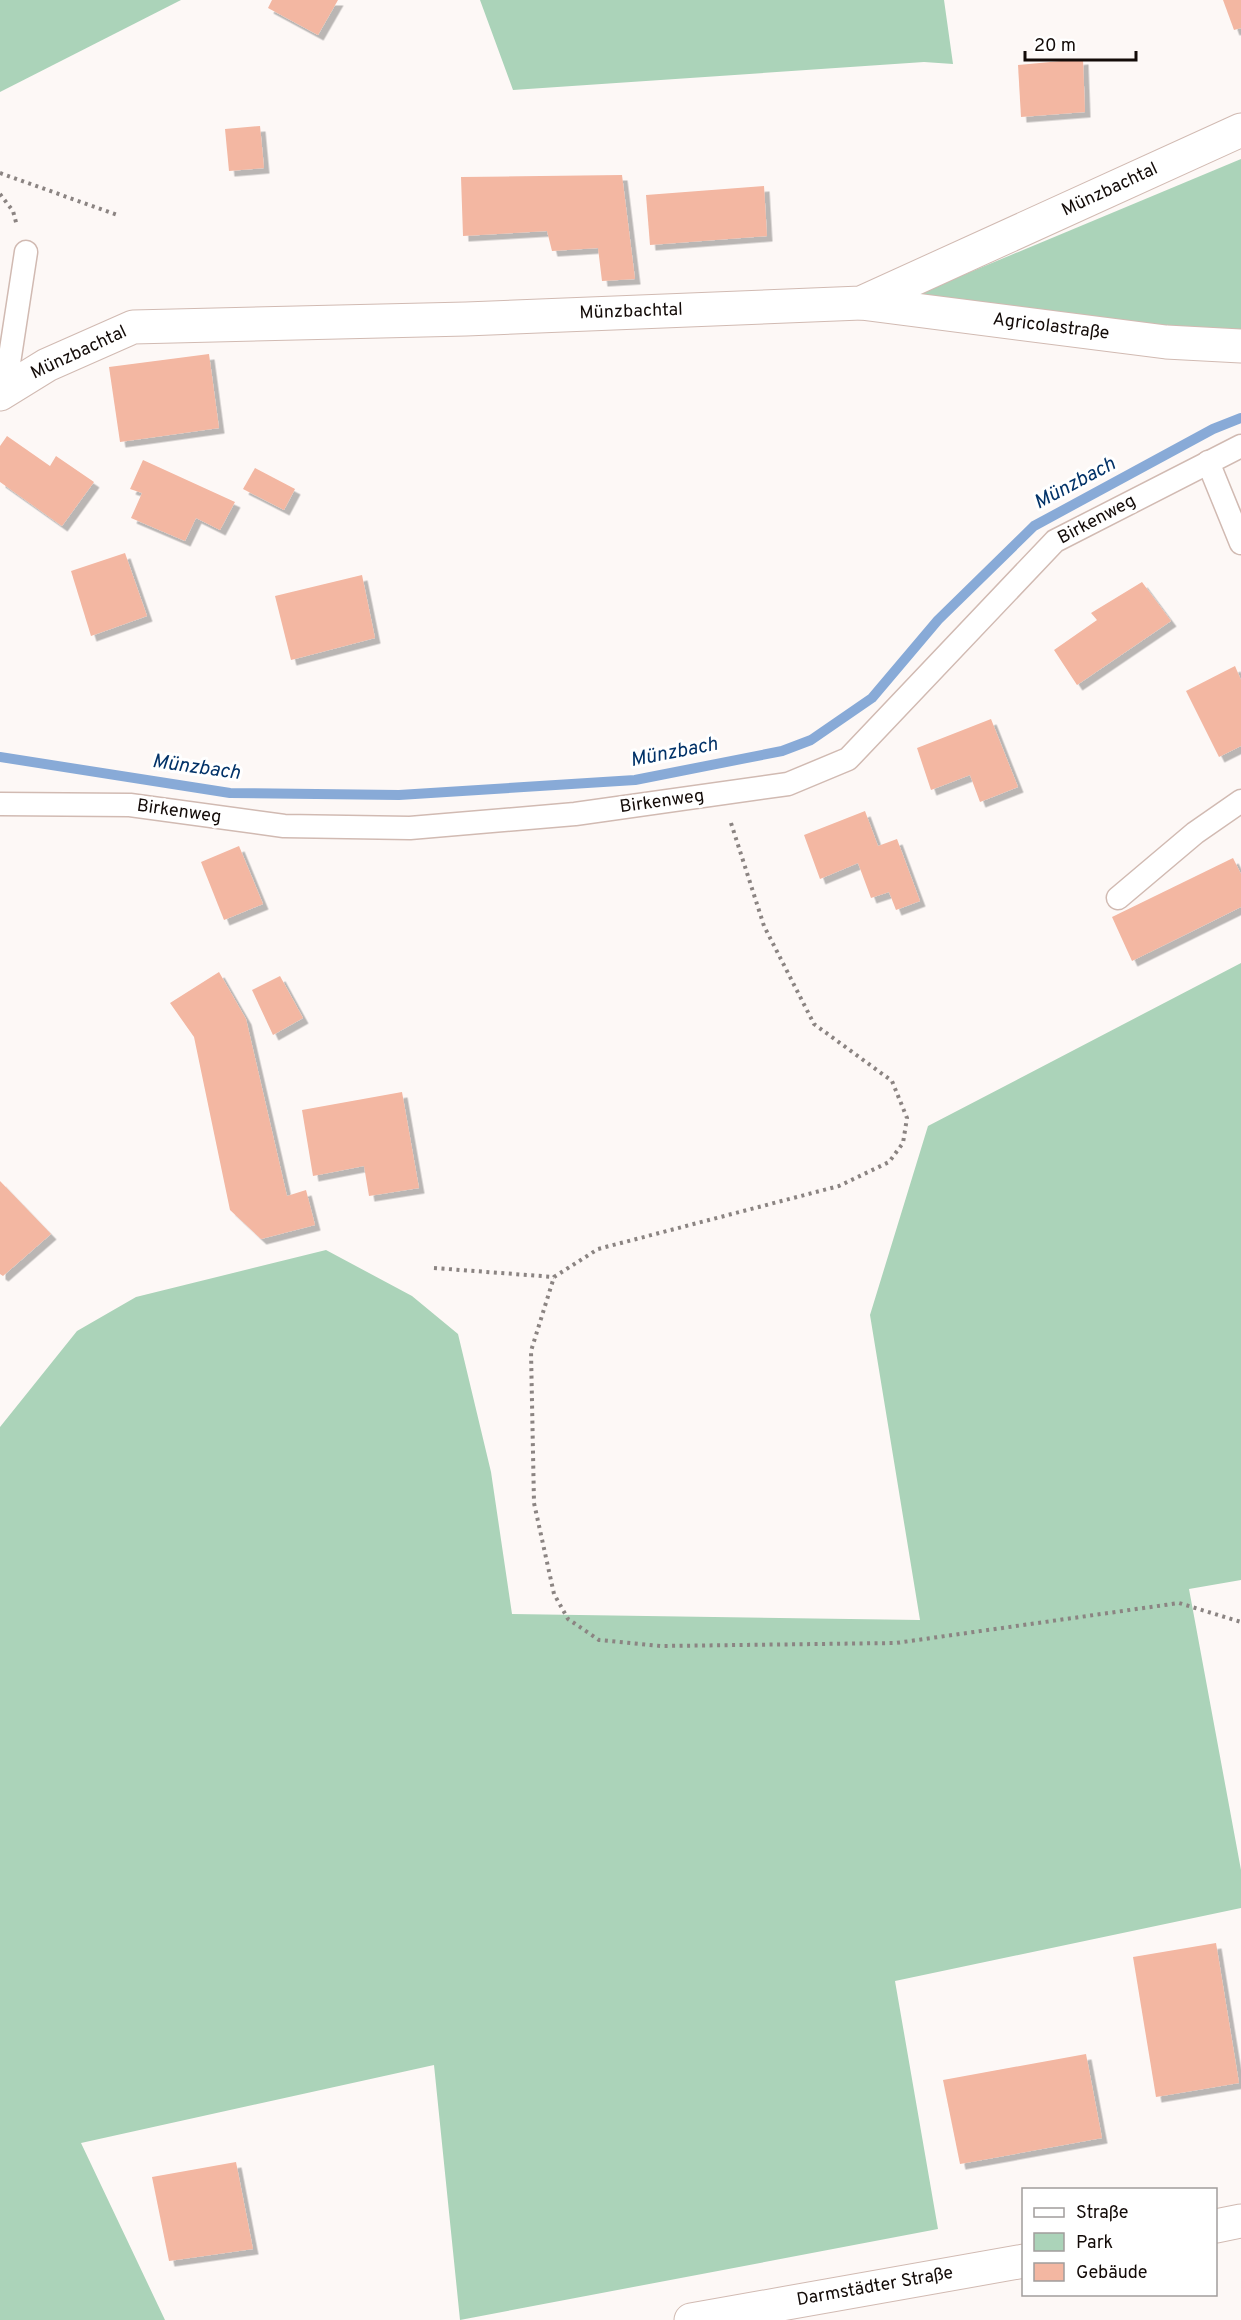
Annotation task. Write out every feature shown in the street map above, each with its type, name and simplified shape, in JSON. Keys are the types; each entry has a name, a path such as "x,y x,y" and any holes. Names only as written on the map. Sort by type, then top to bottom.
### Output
{"street":[{"name":"Münzbachtal","path":"2,392 48,365 134,327 466,319 861,303 1241,130"},
{"name":"Agricolastraße","path":"861,303 1166,342 1241,346"},
{"path":"1217,2226 1241,2221"},
{"name":"Darmstädter Straße","path":"691,2320 1022,2260"}],"lane":[{"path":"2,392 26,252"},
{"name":"Birkenweg","path":"0,804 130,805 284,826 410,828 574,814 788,784 848,759 1055,541 1241,446"},
{"path":"1208,462 1241,543"},
{"path":"1118,898 1195,833 1241,801"}],"path":[{"path":"0,173 120,216"},
{"path":"434,1268 554,1277 598,1249 839,1186 889,1162 903,1143 908,1118 891,1081 814,1024 764,926 722,794"},
{"path":"554,1277 531,1351 534,1503 554,1594 568,1618 599,1640 661,1646 896,1643 1179,1603 1241,1622"}],"green space":[{"path":"0,0 181,0 0,92"},
{"path":"480,0 944,0 953,64 924,62 513,90"},
{"path":"1241,159 1241,333 896,303"},
{"path":"1241,963 1241,1580 1189,1589 1241,1870 1241,1908 895,1981 938,2229 460,2320 434,2065 81,2143 165,2320 0,2320 0,1427 77,1331 136,1297 326,1250 412,1296 458,1334 491,1472 512,1614 920,1620 870,1315 928,1126"}],"building":[{"path":"272,0 338,0 318,35 268,8"},
{"path":"1223,0 1241,0 1241,28 1234,30"},
{"path":"1083,59 1085,112 1021,117 1018,65"},
{"path":"260,126 264,168 229,171 225,129"},
{"path":"622,175 635,279 602,281 598,248 552,251 547,231 463,236 461,177"},
{"path":"764,186 767,236 650,245 646,195"},
{"path":"209,354 219,428 120,442 109,367"},
{"path":"7,436 50,466 56,456 94,482 62,526 0,482 0,446"},
{"path":"143,460 235,502 220,530 196,518 185,541 131,518 142,493 130,489"},
{"path":"255,468 295,489 284,510 243,489"},
{"path":"125,553 147,616 91,636 71,571"},
{"path":"362,575 375,638 291,660 275,596"},
{"path":"1142,582 1171,621 1077,685 1054,650 1097,620 1091,613"},
{"path":"1235,666 1241,680 1241,746 1219,757 1186,691"},
{"path":"991,719 1018,787 980,802 970,775 931,790 917,748"},
{"path":"865,811 878,846 897,839 920,901 896,910 889,892 871,898 858,863 820,879 804,835"},
{"path":"239,846 263,904 224,920 201,862"},
{"path":"1233,858 1241,874 1241,907 1132,961 1112,917"},
{"path":"219,972 246,1019 287,1196 306,1190 315,1225 261,1239 230,1210 194,1037 170,1003"},
{"path":"280,976 303,1018 273,1035 252,990"},
{"path":"402,1092 419,1188 369,1196 364,1166 313,1176 302,1110"},
{"path":"0,1181 51,1234 3,1276 0,1274"},
{"path":"1216,1943 1239,2083 1156,2097 1133,1957"},
{"path":"1086,2054 1102,2138 960,2164 943,2080"},
{"path":"236,2162 253,2249 169,2261 152,2177"}],"waterway":[{"name":"Münzbach","path":"0,757 230,793 399,795 635,780 782,751 811,740 872,698 938,620 1034,526 1213,429 1241,418"}]}
